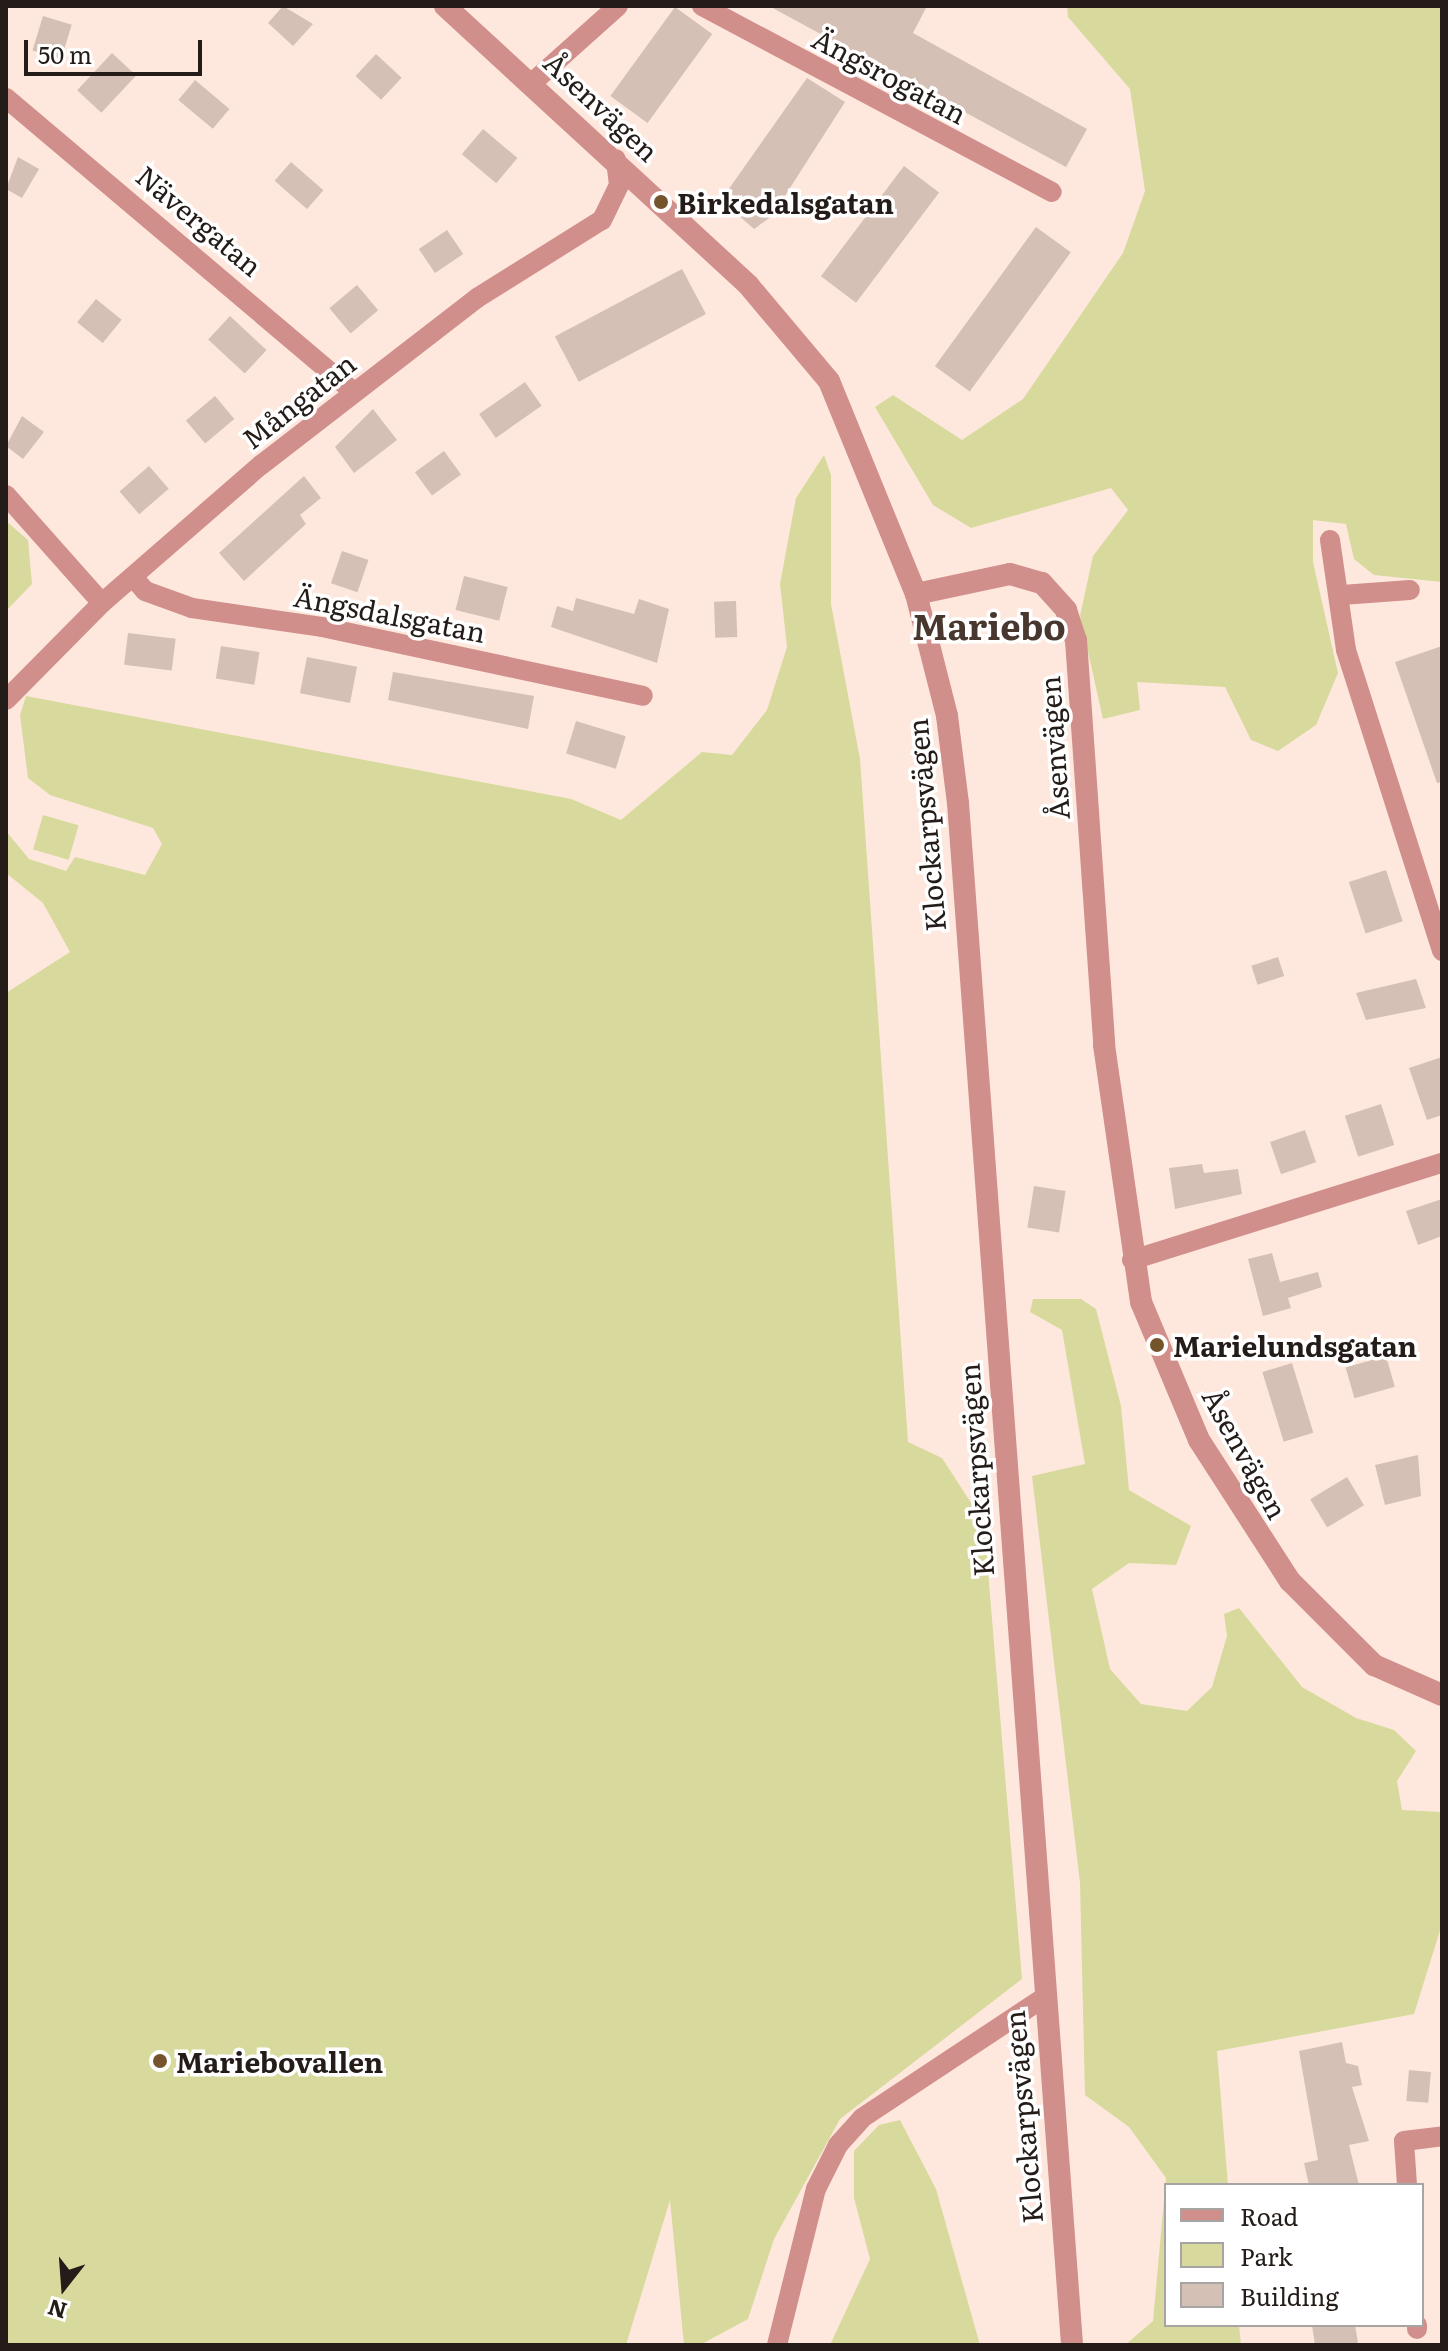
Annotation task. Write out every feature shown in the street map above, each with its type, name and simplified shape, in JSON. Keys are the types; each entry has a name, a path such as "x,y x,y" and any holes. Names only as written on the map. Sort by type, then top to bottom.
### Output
{"street":[{"name":"Åsenvägen","path":"445,6 533,82 749,286 829,381 916,594 987,576 1026,578 1057,597 1076,640 1104,1045 1132,1260 1141,1302 1199,1440 1249,1527 1327,1624 1374,1665 1442,1695"},
{"path":"533,82 618,6"},
{"name":"Ängsrogatan","path":"702,6 1052,192"},
{"name":"Nävergatan","path":"6,98 353,391"},
{"name":"Mångatan","path":"6,700 102,603 353,391 477,298 602,220 619,185 616,159"},
{"path":"6,495 102,603"},
{"path":"1330,540 1342,595 1346,650 1442,951"},
{"name":"Ängsdalsgatan","path":"133,577 145,591 192,608 338,630 643,696"},
{"path":"1342,595 1410,590"},
{"name":"Klockarpsvägen","path":"916,594 947,716 958,803 1042,1999 1072,2345"},
{"path":"1132,1260 1442,1163"},
{"path":"777,2345 816,2189 838,2145 862,2118 1042,1999"},
{"path":"1407,2183 1404,2141 1442,2136"}],"green space":[{"path":"1067,6 1442,6 1442,582 1374,575 1354,559 1346,524 1313,520 1313,562 1338,673 1316,725 1278,751 1251,740 1225,687 1137,682 1140,710 1103,719 1080,616 1093,556 1128,510 1111,488 971,528 933,505 875,407 893,395 962,440 1023,399 1123,253 1145,191 1130,89 1068,17"},
{"path":"824,455 831,475 831,604 860,759 908,1442 942,1458 984,1523 1022,1979 840,2119 774,2239 748,2319 700,2345 684,2345 670,2200 626,2345 6,2345 6,993 70,952 43,903 6,873 6,831 29,859 66,871 75,857 145,875 162,844 153,828 50,795 28,778 20,715 26,696 571,799 621,820 702,752 732,755 767,710 787,647 780,584 796,498"},
{"path":"6,521 28,540 32,584 6,611"},
{"path":"43,815 79,825 69,860 33,850"},
{"path":"1033,1299 1081,1299 1096,1309 1121,1406 1129,1490 1191,1526 1176,1565 1129,1563 1092,1589 1110,1669 1141,1704 1187,1711 1212,1687 1227,1636 1224,1614 1239,1608 1302,1687 1356,1718 1394,1730 1416,1751 1397,1781 1402,1810 1442,1812 1442,1924 1414,2014 1217,2051 1228,2183 1166,2183 1166,2178 1129,2127 1085,2095 1080,1883 1032,1476 1085,1464 1062,1330 1030,1312"},
{"path":"900,2120 936,2189 980,2345 830,2345 870,2259 854,2198 854,2151 879,2125"},
{"path":"1164,2200 1164,2327 1239,2327 1241,2345 1125,2345 1153,2321"}],"building":[{"path":"283,6 313,24 293,46 268,23"},
{"path":"769,6 927,6 913,33 1087,129 1066,167"},
{"path":"675,7 712,34 648,123 610,96"},
{"path":"43,16 72,25 61,59 32,50"},
{"path":"112,53 136,76 101,113 77,90"},
{"path":"376,54 402,78 381,100 356,76"},
{"path":"807,78 845,102 772,216 754,229 721,200"},
{"path":"195,80 229,109 213,129 178,100"},
{"path":"483,129 517,158 496,183 462,154"},
{"path":"18,157 39,169 22,198 6,189"},
{"path":"291,162 323,190 307,209 275,181"},
{"path":"904,166 939,192 856,303 821,276"},
{"path":"1036,227 1071,252 970,391 935,366"},
{"path":"447,230 463,254 435,273 419,249"},
{"path":"682,269 706,314 579,382 555,337"},
{"path":"357,285 378,310 351,333 329,308"},
{"path":"96,299 122,320 103,343 77,322"},
{"path":"230,316 267,350 245,374 208,339"},
{"path":"525,382 542,406 496,438 479,414"},
{"path":"215,396 234,419 205,443 186,420"},
{"path":"373,409 397,440 354,473 335,447"},
{"path":"22,416 44,432 23,459 6,446"},
{"path":"444,451 461,474 432,496 415,472"},
{"path":"149,466 169,489 139,514 120,492"},
{"path":"304,476 321,498 300,515 306,524 244,581 219,553"},
{"path":"342,551 368,560 357,592 331,583"},
{"path":"464,576 508,587 499,621 456,610"},
{"path":"576,598 634,614 639,599 669,609 657,663 551,627 557,606 573,611"},
{"path":"736,601 737,637 715,638 714,602"},
{"path":"128,633 176,639 172,671 124,665"},
{"path":"221,646 260,652 254,685 216,679"},
{"path":"1442,646 1442,782 1437,783 1395,662"},
{"path":"307,657 357,667 350,703 300,693"},
{"path":"393,672 534,696 528,729 388,700"},
{"path":"576,721 626,736 616,769 566,754"},
{"path":"1386,870 1403,921 1366,933 1349,882"},
{"path":"1278,957 1284,976 1258,985 1251,966"},
{"path":"1416,979 1426,1008 1366,1020 1356,993"},
{"path":"1442,1057 1442,1115 1427,1120 1409,1068"},
{"path":"1381,1104 1394,1145 1358,1157 1345,1116"},
{"path":"1305,1130 1316,1162 1281,1174 1270,1142"},
{"path":"1202,1164 1204,1173 1238,1169 1242,1194 1175,1209 1169,1168"},
{"path":"1034,1186 1066,1191 1059,1232 1027,1227"},
{"path":"1442,1199 1442,1236 1418,1245 1406,1211"},
{"path":"1272,1253 1280,1282 1318,1272 1322,1287 1288,1298 1291,1308 1263,1316 1248,1259"},
{"path":"1386,1356 1395,1387 1354,1398 1346,1368"},
{"path":"1292,1363 1313,1433 1284,1442 1262,1372"},
{"path":"1418,1455 1421,1496 1385,1505 1375,1465"},
{"path":"1347,1477 1364,1505 1327,1527 1310,1499"},
{"path":"1342,2042 1346,2063 1358,2066 1362,2085 1352,2087 1369,2141 1349,2145 1358,2183 1309,2183 1304,2163 1318,2160 1299,2051"},
{"path":"1409,2070 1431,2072 1428,2103 1406,2101"},
{"path":"1312,2327 1355,2327 1358,2343 1315,2345"}],"place":[{"name":"Birkedalsgatan","path":"661,202"},
{"name":"Marielundsgatan","path":"1157,1345"},
{"name":"Mariebovallen","path":"160,2061"}],"district":[{"name":"Mariebo","path":"989,625"}]}
